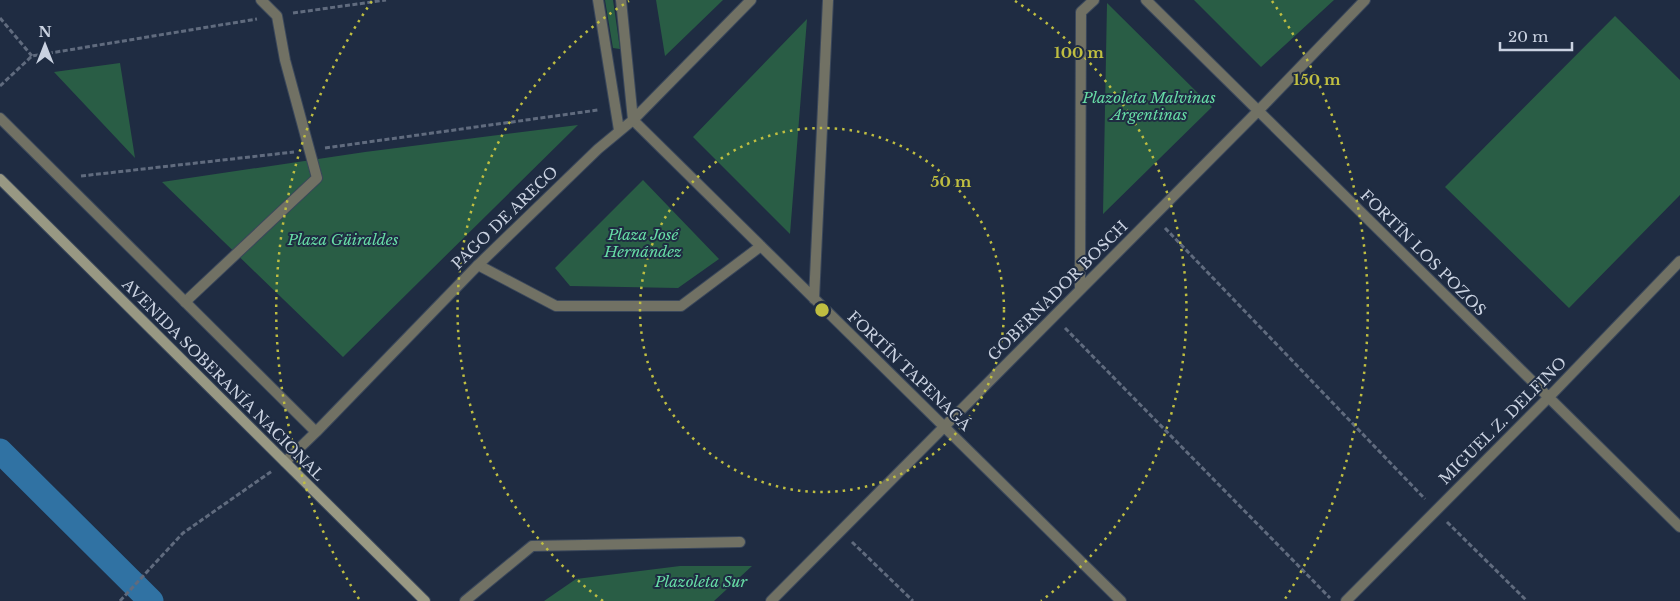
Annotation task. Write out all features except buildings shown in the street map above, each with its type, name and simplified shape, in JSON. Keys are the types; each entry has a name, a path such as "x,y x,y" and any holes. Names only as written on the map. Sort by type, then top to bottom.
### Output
{"main road":[{"name":"AVENIDA SOBERANÍA NACIONAL","path":"0,179 425,601"}],"street":[{"path":"185,302 317,178 285,60 278,16 261,0"},
{"path":"598,0 619,130"},
{"path":"621,0 633,120"},
{"name":"PAGO DE ARECO","path":"285,462 478,265 619,130 633,120 751,0"},
{"path":"814,299 828,0"},
{"path":"1080,290 1081,12 1094,0"},
{"name":"FORTÍN LOS POZOS","path":"1146,0 1680,527"},
{"name":"GOBERNADOR BOSCH","path":"771,601 1258,111 1365,0"},
{"name":"AVENIDA SOBERANÍA NACIONAL","path":"0,118 316,432"},
{"name":"FORTÍN TAPENAGÁ","path":"633,120 1121,601"},
{"path":"478,265 556,306 681,306 761,246"},
{"name":"MIGUEL Z. DELFINO","path":"1346,601 1549,397 1680,261"},
{"path":"465,601 532,546 740,542"}],"path":[{"path":"0,86 32,56 386,0"},
{"path":"0,18 32,56"},
{"path":"61,178 310,150 615,108"},
{"path":"1154,216 1436,511 1527,601"},
{"path":"1054,317 1333,601"},
{"path":"120,601 183,533 285,462"},
{"path":"841,530 912,601"}],"green space":[{"path":"605,0 613,0 620,49 613,48"},
{"path":"656,0 723,0 665,56"},
{"path":"1194,0 1334,0 1261,67"},
{"name":"Plazoleta Malvinas Argentinas","path":"1107,3 1212,107 1103,214"},
{"path":"1615,16 1680,80 1680,195 1569,308 1445,187"},
{"path":"807,19 790,234 693,137"},
{"path":"120,63 135,158 54,72"},
{"name":"Plaza Güiraldes","path":"578,125 343,357 162,182 365,152"},
{"name":"Plaza José Hernández","path":"643,180 719,259 678,288 570,286 555,268"},
{"name":"Plazoleta Sur","path":"680,566 752,566 714,601 544,601 576,579"}],"waterway":[{"path":"0,451 151,601"}]}
